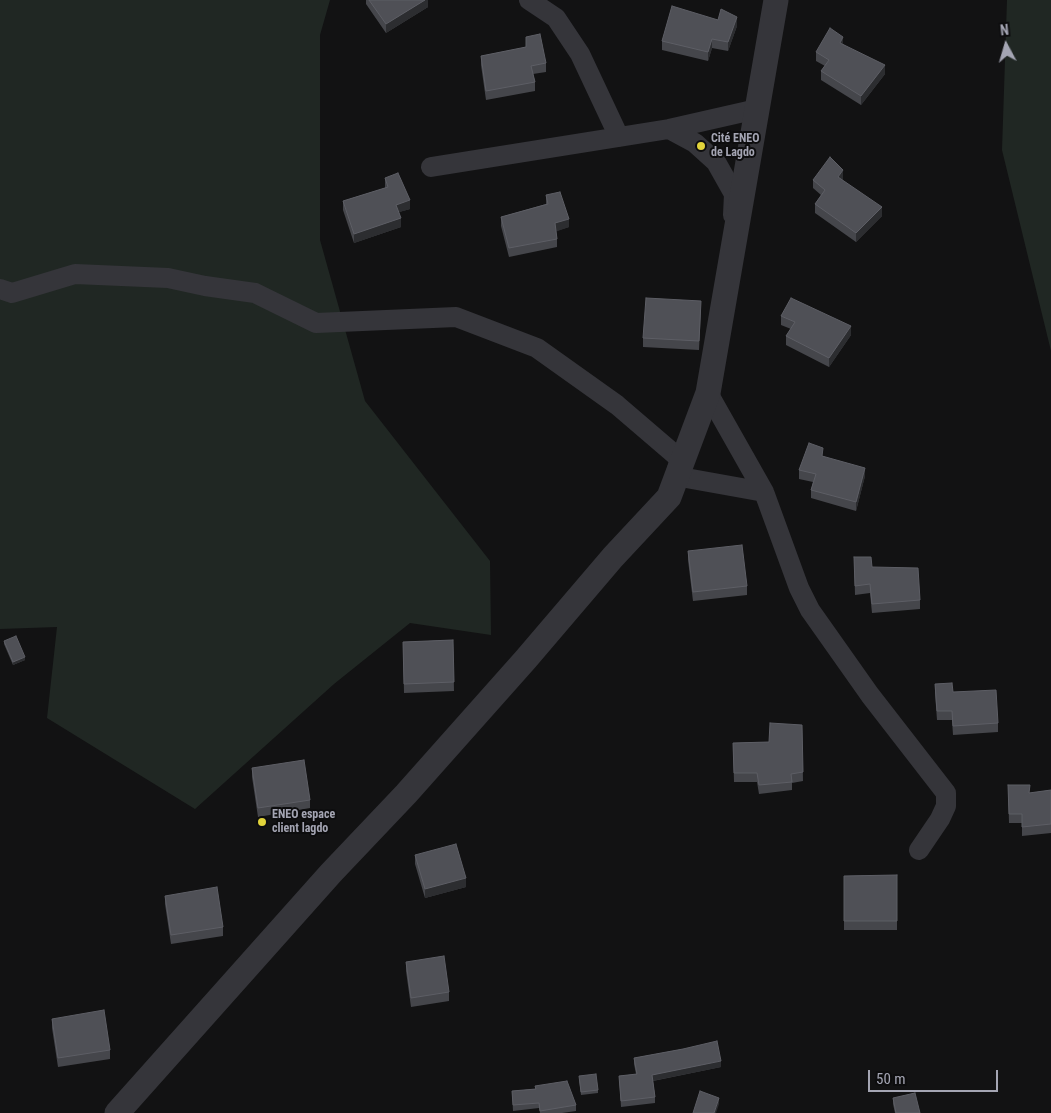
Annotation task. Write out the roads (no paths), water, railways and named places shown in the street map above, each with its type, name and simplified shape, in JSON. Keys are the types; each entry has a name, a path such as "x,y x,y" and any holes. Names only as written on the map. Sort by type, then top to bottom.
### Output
{"street":[{"path":"529,0 556,18 580,54 619,137"},
{"path":"117,1113 331,872 406,794 526,659 613,557 669,497 708,393 776,0"},
{"path":"431,167 669,129 757,109"},
{"path":"669,129 696,143 716,162 734,194 732,258"},
{"path":"0,288 12,293 75,274 168,278 205,286 255,293 316,324 456,317 537,348 617,405 680,459 676,476"},
{"path":"708,393 764,492 799,588 810,610 870,695 946,793 946,806 940,819 919,850"},
{"path":"676,476 764,492"}],"place":[{"name":"Cité ENEO de Lagdo","path":"701,146"},
{"name":"ENEO espace client lagdo","path":"262,822"}]}
